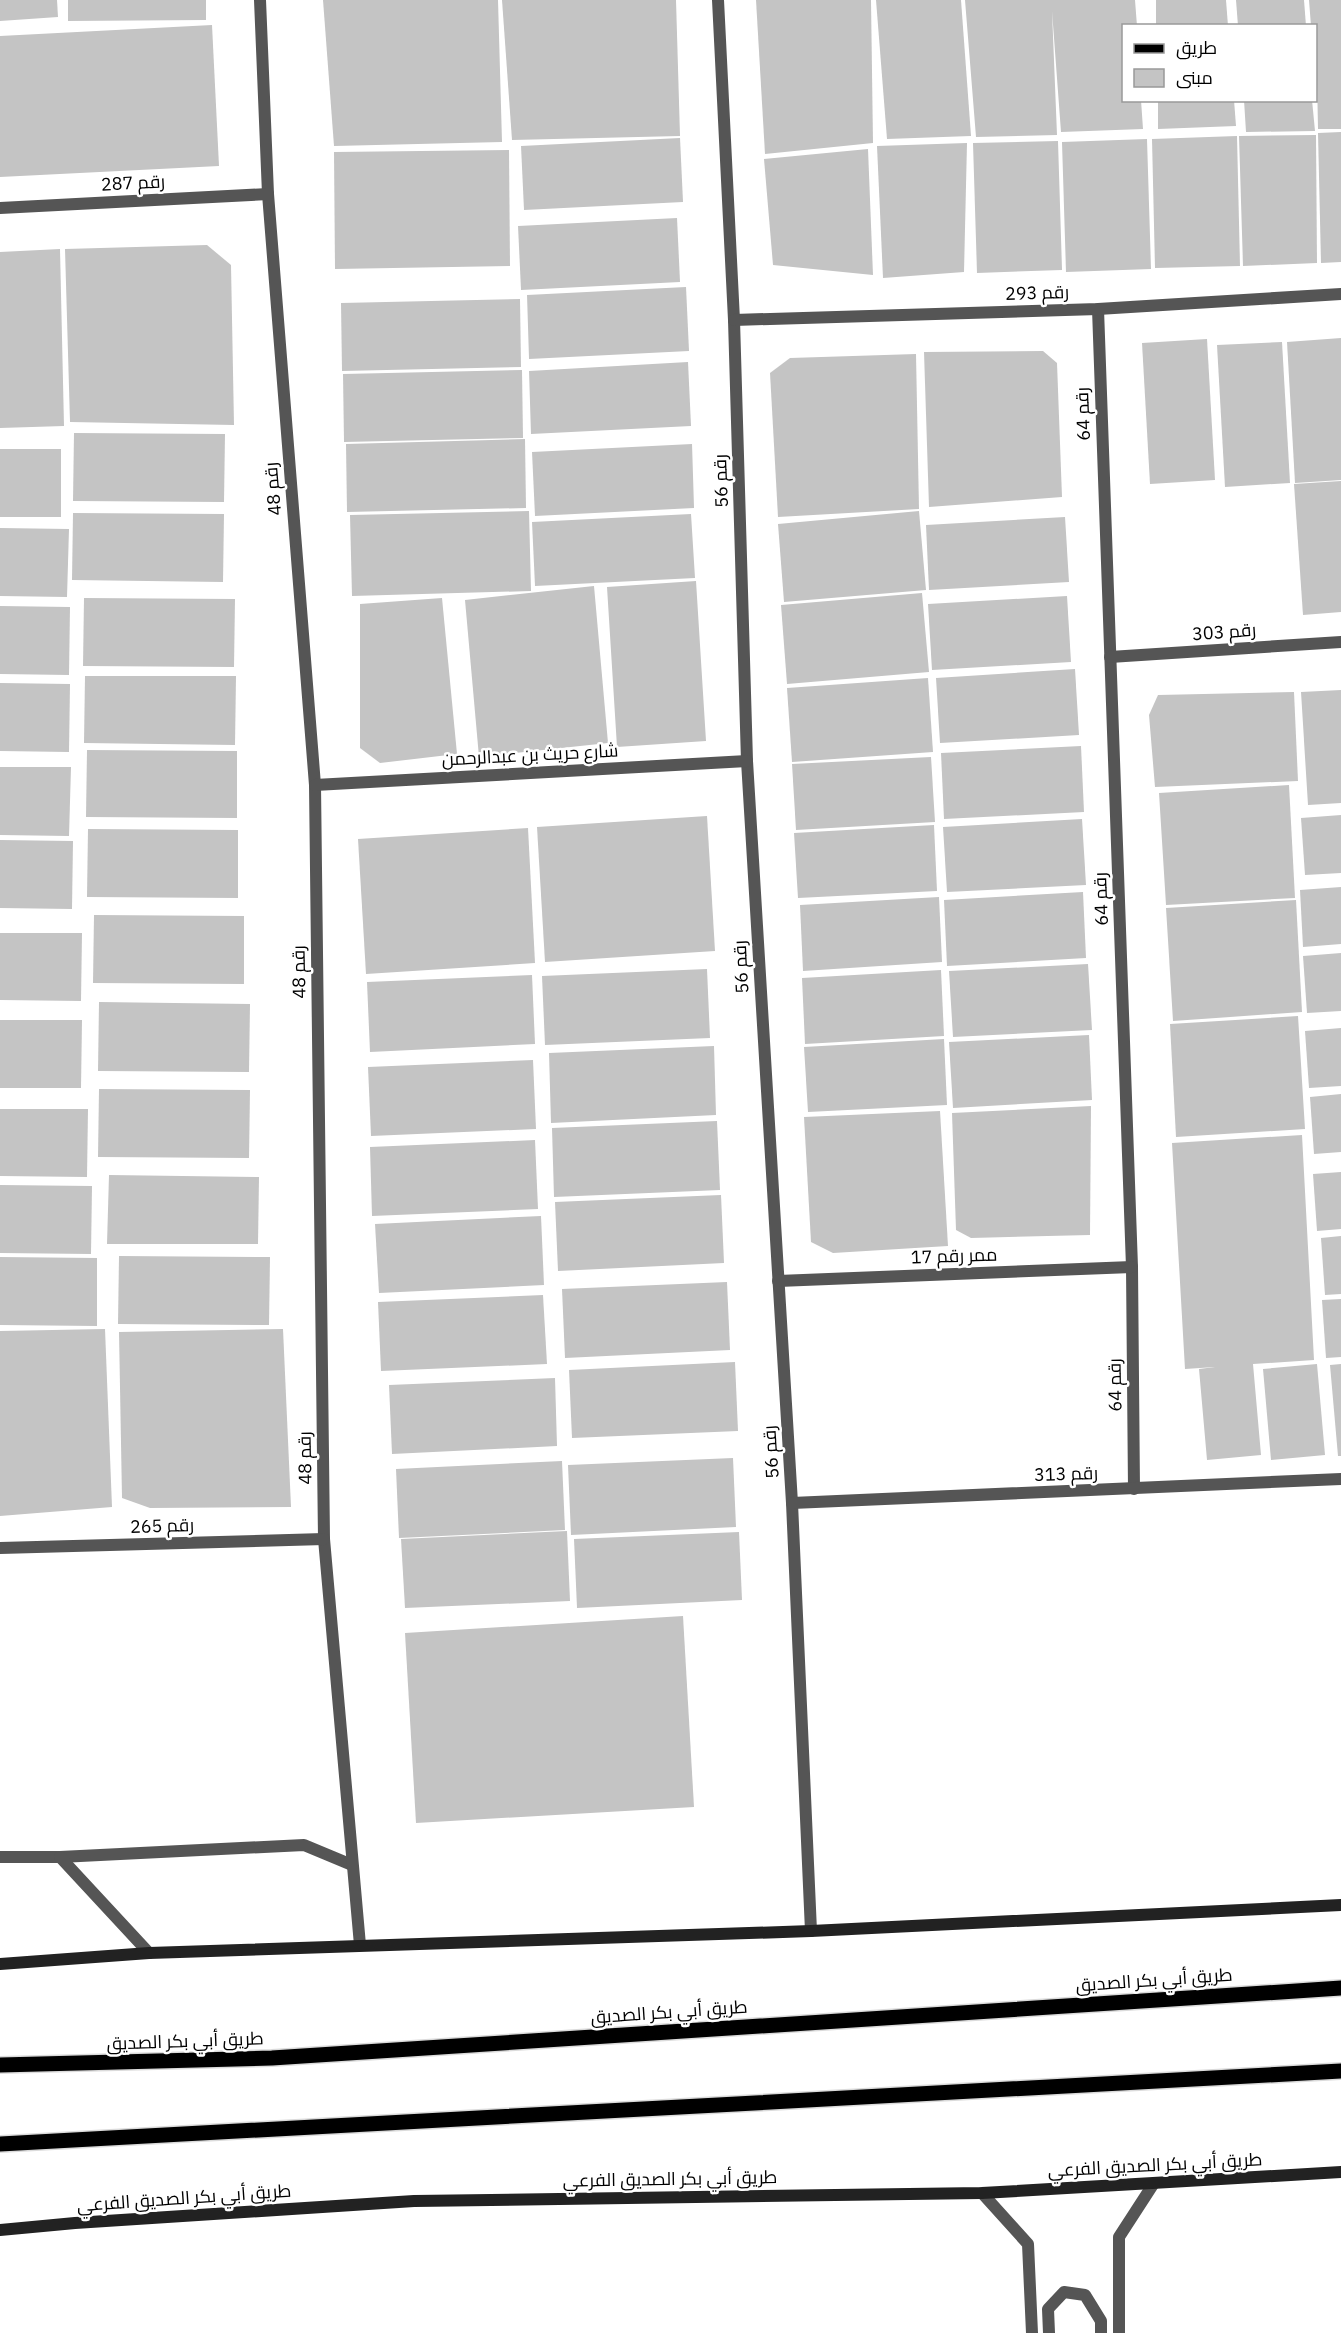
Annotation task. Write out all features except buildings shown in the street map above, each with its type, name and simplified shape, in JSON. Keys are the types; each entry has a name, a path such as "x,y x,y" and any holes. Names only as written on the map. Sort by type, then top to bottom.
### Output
{"main road":[{"path":"0,1964 149,1953 811,1931 1341,1905"},
{"name":"طريق أبي بكر الصديق","path":"0,2065 272,2058 1341,1988"},
{"path":"0,2144 1341,2071"},
{"name":"طريق أبي بكر الصديق الفرعي","path":"0,2230 414,2201 982,2193 1341,2172"}],"street":[{"name":"رقم 48","path":"261,0 268,194 315,785 324,1539 360,1945"},
{"name":"رقم 56","path":"718,0 734,320 747,761 792,1503 811,1931"},
{"name":"رقم 287","path":"0,208 268,194"},
{"name":"رقم 293","path":"734,320 1098,309 1341,294"},
{"name":"رقم 64","path":"1098,309 1132,1267 1134,1489"},
{"name":"رقم 303","path":"1110,657 1341,642"},
{"name":"شارع حريث بن عبدالرحمن","path":"315,785 747,761"},
{"name":"ممر رقم 17","path":"778,1281 1132,1267"},
{"name":"رقم 313","path":"792,1503 1341,1479"},
{"name":"رقم 265","path":"0,1548 324,1539"},
{"path":"0,1857 60,1857 304,1845 352,1865"},
{"path":"60,1857 149,1953"},
{"path":"1119,2333 1119,2237 1154,2183"},
{"path":"982,2193 1028,2244 1032,2333"},
{"path":"1049,2333 1048,2309 1064,2292 1085,2295 1101,2321 1101,2333"}]}
